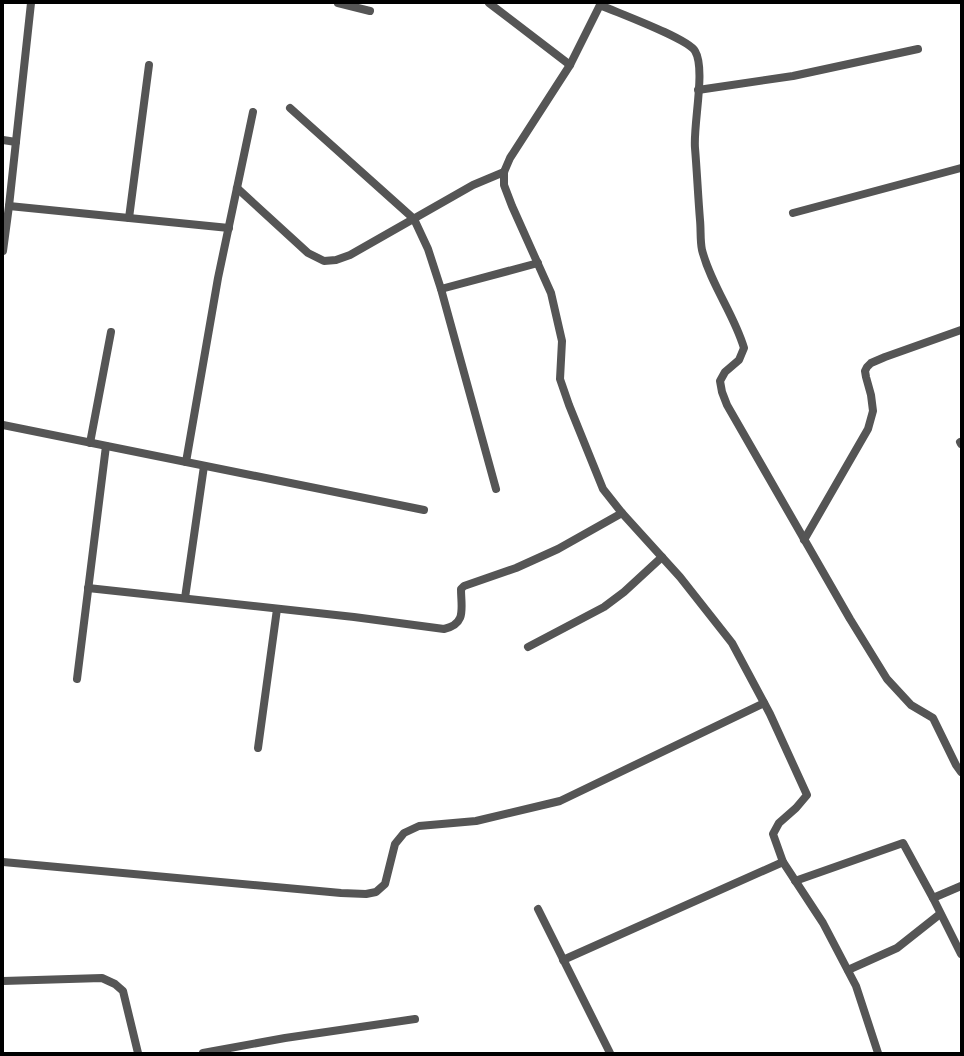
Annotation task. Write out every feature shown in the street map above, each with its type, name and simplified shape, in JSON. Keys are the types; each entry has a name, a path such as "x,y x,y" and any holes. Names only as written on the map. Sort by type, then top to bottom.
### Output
{"street":[{"path":"3,251 31,3"},
{"path":"338,3 370,11"},
{"path":"489,3 570,65"},
{"path":"878,1053 856,986 823,922 783,862 772,834 779,823 796,808 807,795 764,703 732,643 680,577 622,513 603,489 569,406 560,379 562,341 551,293 504,185 504,172 510,158 570,65 601,4 686,42 695,51 700,63 694,136 702,249 710,273 740,336 744,348 739,360 725,372 720,381 722,392 730,411 804,540 887,679 911,705 933,718 956,765 961,772"},
{"path":"698,90 793,76 918,49"},
{"path":"129,218 149,65"},
{"path":"290,108 414,219 428,248 441,289 496,489"},
{"path":"186,462 218,278 253,112"},
{"path":"3,140 16,142"},
{"path":"793,213 961,168"},
{"path":"237,188 308,253 324,261 336,260 350,255 473,185 504,172"},
{"path":"9,206 229,228"},
{"path":"441,289 538,263"},
{"path":"804,540 868,429 873,411 865,371 867,367 871,363 885,357 961,330"},
{"path":"90,443 111,332"},
{"path":"3,425 424,510"},
{"path":"77,679 106,446"},
{"path":"185,598 204,466"},
{"path":"88,588 278,608 444,629 457,624 461,617 461,589 464,586 523,565 558,549 622,513"},
{"path":"528,647 604,607 624,592 662,557"},
{"path":"258,748 278,608"},
{"path":"3,862 341,893 366,894 376,892 385,884 395,844 404,833 419,826 476,821 560,801 764,703"},
{"path":"795,881 903,844 933,898 961,954"},
{"path":"563,960 783,862"},
{"path":"933,898 961,886"},
{"path":"538,909 610,1053"},
{"path":"848,970 897,948 940,914"},
{"path":"3,981 102,978 115,984 123,991 138,1053"},
{"path":"202,1053 285,1038 415,1019"}]}
